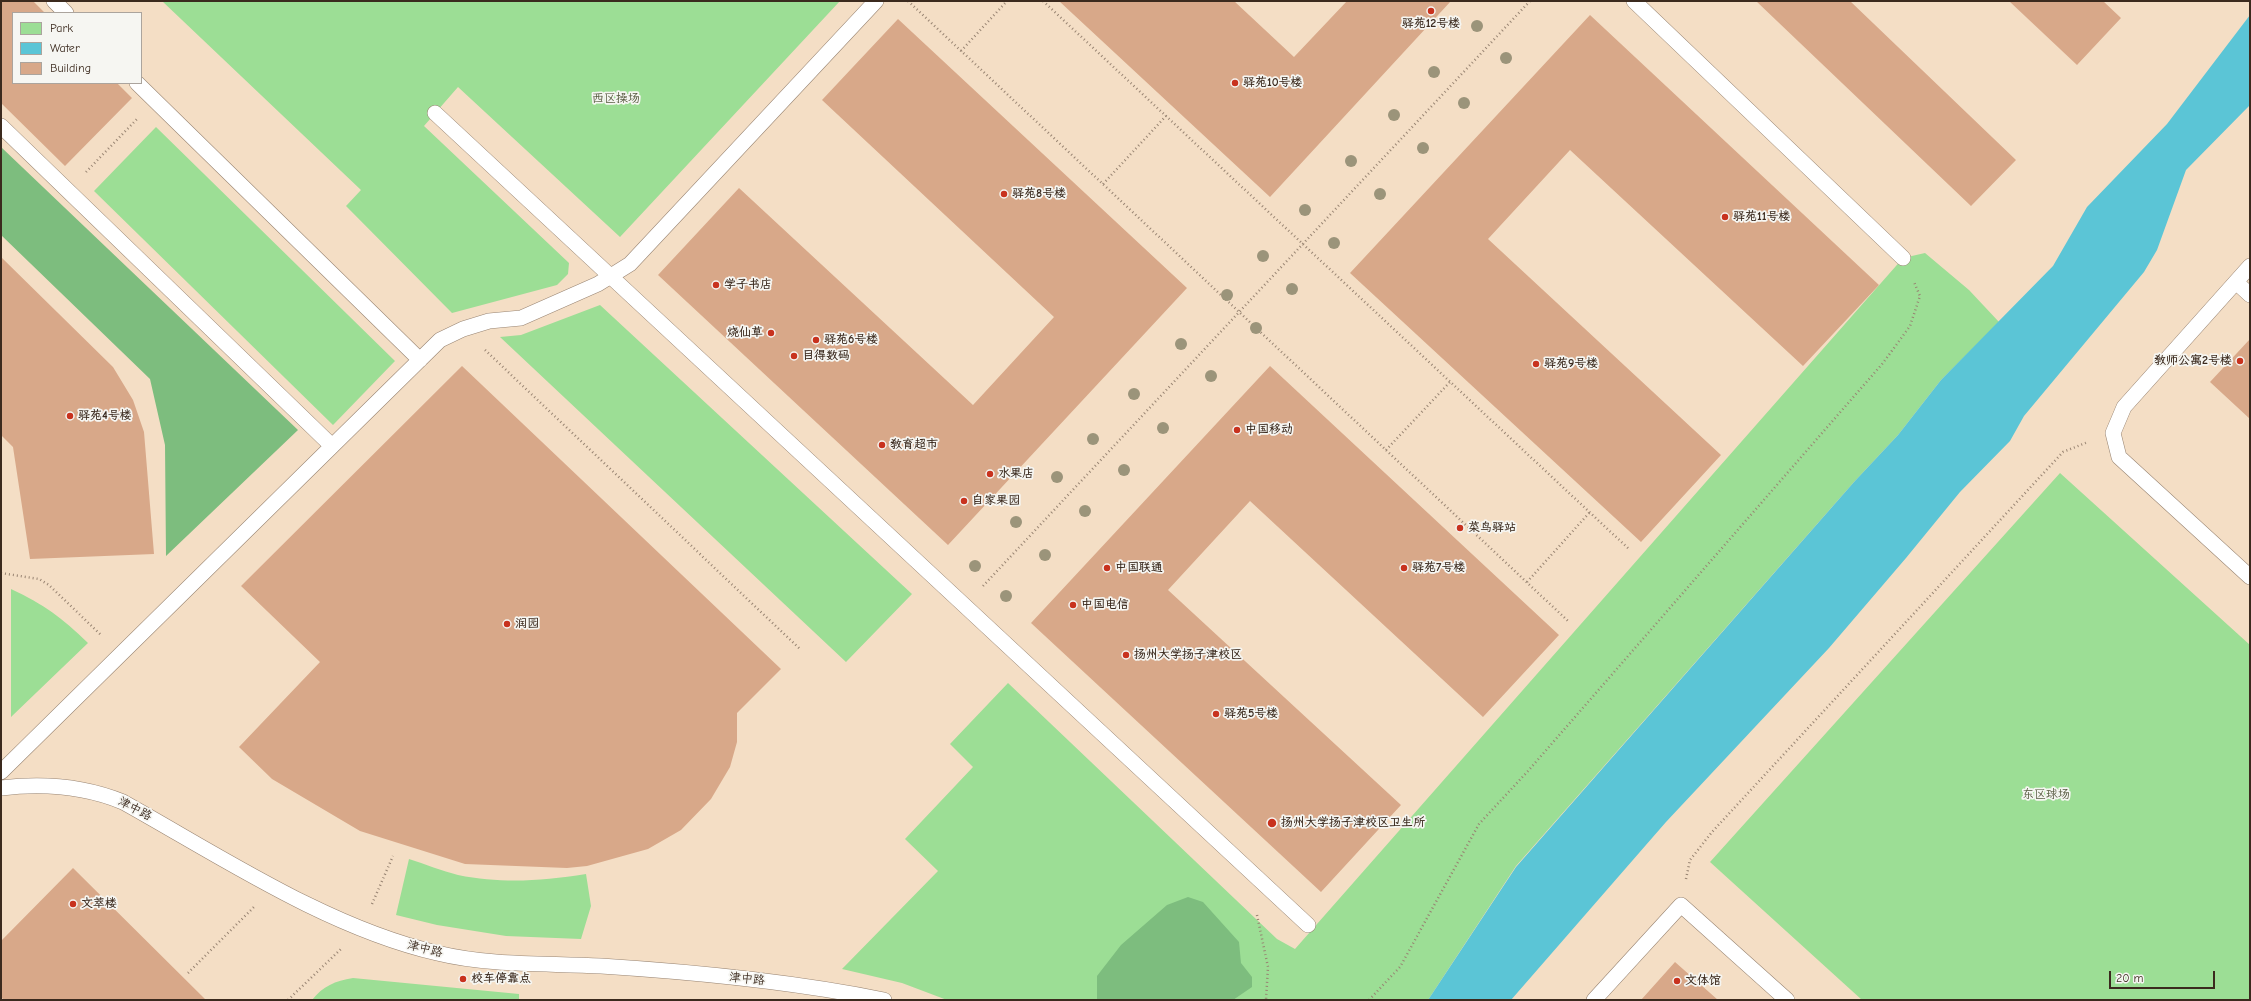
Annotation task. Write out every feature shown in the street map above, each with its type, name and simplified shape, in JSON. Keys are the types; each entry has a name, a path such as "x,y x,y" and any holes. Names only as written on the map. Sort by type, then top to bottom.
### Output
{"lane":[{"path":"54,1 65,12"},
{"path":"1,772 440,340 463,329 489,321 521,318 610,276 630,264 876,1"},
{"path":"1634,1 1903,258"},
{"path":"138,84 420,360"},
{"path":"435,113 1308,925"},
{"path":"1,126 332,446"},
{"path":"2250,266 2124,407 2113,433 2119,457 2250,577"},
{"path":"2236,282 2250,295"},
{"name":"津中路","path":"1,788 36,786 61,787 104,794 123,802 311,907 361,928 438,954 493,961 661,970 785,983 884,1000"},
{"path":"1594,1000 1681,905 1787,1000"}],"path":[{"path":"908,1 1568,621"},
{"path":"961,51 1007,1"},
{"path":"1043,1 1630,550"},
{"path":"964,606 1530,1"},
{"path":"68,191 155,100"},
{"path":"1103,184 1166,116"},
{"path":"1369,1000 1400,967 1478,824 1528,771 1884,363 1910,326 1920,296 1903,258"},
{"path":"463,329 800,649"},
{"path":"1386,450 1450,382"},
{"path":"1681,905 1690,860 1712,832 2063,452 2113,433"},
{"path":"1527,582 1590,512"},
{"path":"1,574 39,579 49,585 121,654"},
{"path":"288,1000 361,928 393,856"},
{"path":"1256,908 1268,966 1266,1000"},
{"path":"188,973 250,912"}],"green space":[{"name":"西区操场","path":"162,1 840,1 620,237 458,87 424,126 569,263 568,274 557,285 452,313 346,206 361,190"},
{"path":"156,127 395,361 333,425 94,191"},
{"path":"1,147 298,430 166,556 165,445 150,379 1,235"},
{"path":"1925,253 1969,290 1999,322 1941,380 1898,435 1854,482 1516,866 1428,1000 947,1000 902,983 842,969 938,871 905,839 973,767 950,744 1008,683 1277,939 1295,949 1903,258"},
{"path":"600,305 912,594 846,662 500,337 521,335"},
{"name":"东区球场","path":"2060,473 2250,645 2250,1000 1862,1000 1710,862"},
{"path":"11,589 52,612 88,643 11,717"},
{"path":"409,859 446,872 491,880 538,880 586,874 591,906 581,939 506,936 437,925 396,915"},
{"path":"1188,897 1203,902 1239,942 1241,963 1252,977 1252,987 1233,1000 1097,1000 1097,976 1121,945 1167,905"},
{"path":"353,978 519,994 519,1000 312,1000 316,995 330,985"}],"water":[{"path":"2250,15 2250,105 2186,170 2157,250 2144,272 2024,416 2010,441 1960,492 1829,648 1666,822 1511,1000 1428,1000 1516,867 1854,482 1898,435 1941,380 2053,266 2087,207 2167,124"}],"building":[{"path":"1,1 33,1 44,12 12,12 12,84 118,84 132,98 65,166 1,103"},
{"name":"驿苑10号楼","path":"1059,1 1234,1 1294,57 1347,1 1451,1 1270,197"},
{"path":"1756,1 1850,1 2016,160 1971,206"},
{"path":"2009,1 2103,1 2121,18 2077,65"},
{"path":"1590,15 1879,285 1803,366 1570,150 1488,239 1721,455 1641,542 1350,273"},
{"path":"898,19 1187,288 948,545 658,275 739,188 973,405 1054,317 822,100"},
{"name":"驿苑4号楼","path":"1,257 113,367 133,400 144,432 154,554 30,559 13,447 1,435"},
{"name":"教师公寓2号楼","path":"2250,339 2250,419 2210,382"},
{"name":"润园","path":"462,366 781,669 737,713 737,742 730,767 711,799 681,830 648,849 587,866 567,868 465,864 360,831 272,779 239,747 320,662 241,586"},
{"path":"1270,366 1559,635 1483,717 1250,501 1168,590 1401,805 1321,892 1031,623"},
{"name":"文萃楼","path":"73,868 206,1000 4,1000 1,997 1,941"},
{"name":"文体馆","path":"1675,962 1718,1000 1641,1000"}],"place":[{"name":"驿苑12号楼","path":"1431,11"},
{"name":"驿苑10号楼","path":"1235,83"},
{"name":"驿苑8号楼","path":"1004,194"},
{"name":"驿苑11号楼","path":"1725,217"},
{"name":"学子书店","path":"716,285"},
{"name":"烧仙草","path":"771,333"},
{"name":"驿苑6号楼","path":"816,340"},
{"name":"目得数码","path":"794,356"},
{"name":"教师公寓2号楼","path":"2240,361"},
{"name":"驿苑9号楼","path":"1536,364"},
{"name":"驿苑4号楼","path":"70,416"},
{"name":"中国移动","path":"1237,430"},
{"name":"教育超市","path":"882,445"},
{"name":"水果店","path":"990,474"},
{"name":"自家果园","path":"964,501"},
{"name":"菜鸟驿站","path":"1460,528"},
{"name":"中国联通","path":"1107,568"},
{"name":"驿苑7号楼","path":"1404,568"},
{"name":"中国电信","path":"1073,605"},
{"name":"润园","path":"507,624"},
{"name":"扬州大学扬子津校区","path":"1126,655"},
{"name":"驿苑5号楼","path":"1216,714"},
{"name":"扬州大学扬子津校区卫生所","path":"1272,823"},
{"name":"文萃楼","path":"73,904"},
{"name":"校车停靠点","path":"463,979"},
{"name":"文体馆","path":"1677,981"}]}
